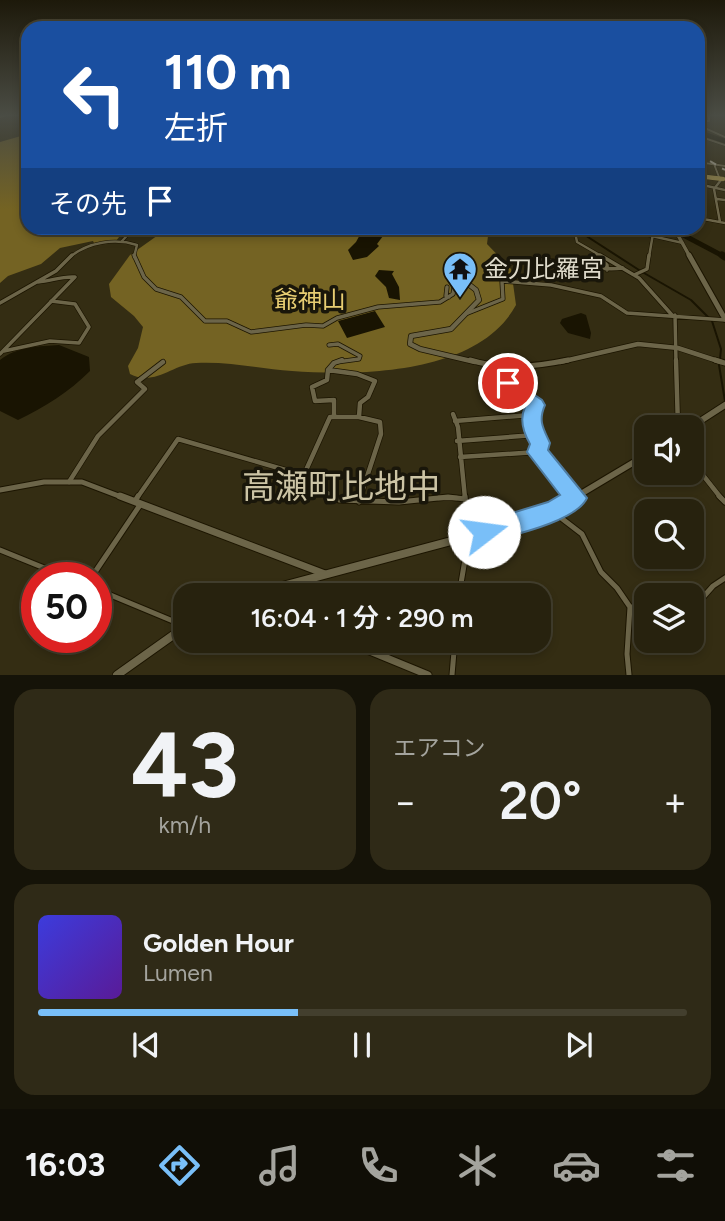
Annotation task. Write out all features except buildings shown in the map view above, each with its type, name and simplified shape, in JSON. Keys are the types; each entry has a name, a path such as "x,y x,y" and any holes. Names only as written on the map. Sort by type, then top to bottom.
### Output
{"main road":[{"path":"705,177 723,179"},
{"path":"678,235 725,319"},
{"path":"704,419 725,405"},
{"path":"293,583 552,511 634,463"},
{"path":"117,675 173,635"}],"street":[{"path":"705,163 725,166"},
{"path":"714,164 723,179 715,188"},
{"path":"705,186 725,190"},
{"path":"715,188 720,222"},
{"path":"717,199 725,201"},
{"path":"705,219 725,223"},
{"path":"122,241 128,235"},
{"path":"576,235 578,242 634,275 673,315 678,348 675,362 677,415"},
{"path":"645,235 683,243"},
{"path":"634,275 647,268 653,237"},
{"path":"0,303 56,272 83,249 122,241 137,245 134,257 138,267 156,289 181,297 205,321 227,321 253,332 306,325 323,326 337,318 378,307 433,303 449,298 455,287 451,272 457,259 462,262 458,276 480,296 468,313 451,329 411,336 410,344 420,349 458,356 489,366 516,367 558,362 638,344 678,348 724,362"},
{"path":"598,254 594,255 607,265 607,270"},
{"path":"468,313 503,299 499,264 542,258 560,264 607,270 623,268"},
{"path":"2,350 75,277 59,276 47,282 36,282"},
{"path":"502,281 551,285 601,296 627,313 725,319"},
{"path":"447,287 446,296 449,298"},
{"path":"2,350 50,341 79,344 89,327 75,304 51,302"},
{"path":"329,345 338,344 360,356 359,359 344,358 333,363 328,370 327,380 312,387 315,401 334,400 334,417"},
{"path":"69,482 98,436 145,389 138,382 163,362"},
{"path":"516,367 514,371 505,374 508,383 536,405 531,415 540,443 537,452"},
{"path":"328,370 357,374 374,381 368,397 360,403 359,417"},
{"path":"453,414 469,536 461,583"},
{"path":"455,421 531,415"},
{"path":"302,478 330,417 359,417 380,422 380,434 359,502"},
{"path":"457,441 536,435"},
{"path":"101,562 178,439 289,471 339,500 359,502 465,499"},
{"path":"460,457 537,452"},
{"path":"537,452 576,498"},
{"path":"704,478 725,502"},
{"path":"0,491 44,482 92,485 326,574"},
{"path":"552,511 582,534 601,572 617,588 630,607 627,654 629,675"},
{"path":"0,550 30,562"},
{"path":"704,596 725,578"},
{"path":"112,596 173,621"},
{"path":"375,653 428,675"},
{"path":"452,675 454,653"}],"green space":[{"path":"0,146 21,146 21,235 121,235 116,241 95,245 93,241 60,248 41,264 8,276 0,283"},
{"name":"爺神山","path":"158,235 488,235 487,244 511,269 516,305 499,328 475,345 447,358 416,366 383,371 320,372 196,363 147,378 139,377 130,374 128,366 138,348 143,327 111,297 109,284 130,255"}],"shaded area":[{"path":"360,235 383,236 377,244 379,246 367,257 353,260 348,250"},
{"path":"379,270 394,271 392,274 399,287 400,300 389,298 386,287 375,276"},
{"path":"375,311 385,327 347,338 338,321"},
{"path":"581,313 586,315 590,339 568,333 560,323 562,319"},
{"path":"59,345 89,357 90,371 74,386 18,420 0,411 0,360 21,350"}],"waterway":[{"path":"585,235 639,270"},
{"path":"683,235 725,257 722,255"},
{"path":"644,273 691,300 708,317"},
{"path":"712,321 721,349 720,359"},
{"path":"719,365 725,401"}],"railway":[{"path":"705,158 725,170"}],"place":[{"name":"金刀比羅宮","path":"460,299"}],"district":[{"name":"高瀬町比地中","path":"341,486"}],"route":[{"path":"484,532 528,520 576,498 537,452 540,443 533,431 531,415 536,405 508,383"}]}
